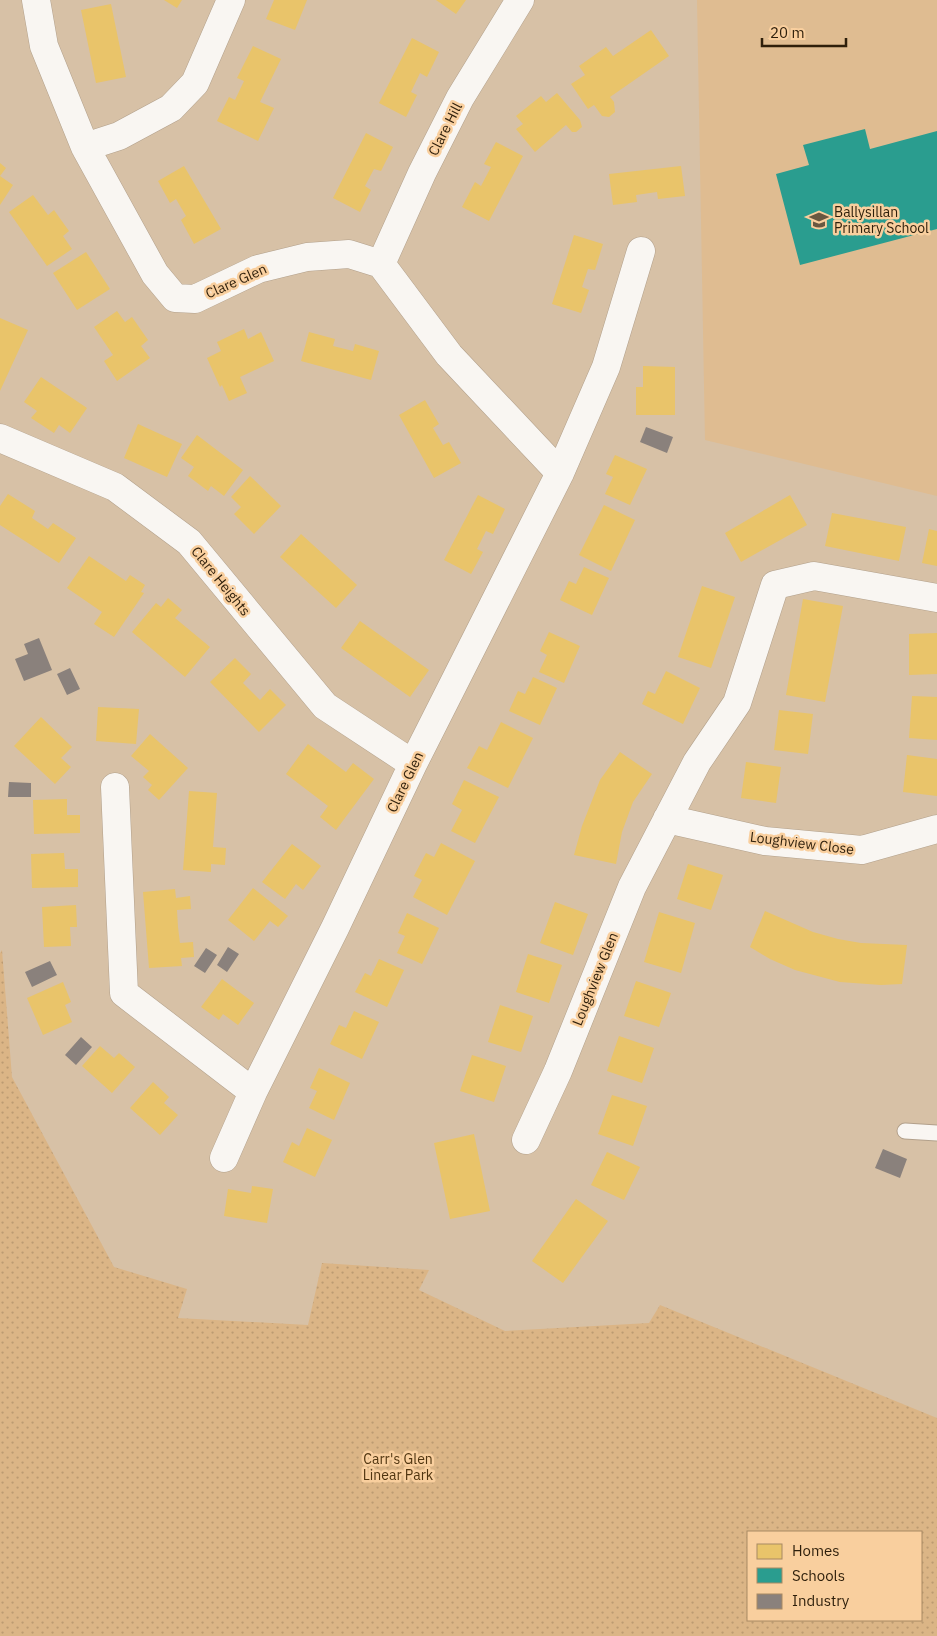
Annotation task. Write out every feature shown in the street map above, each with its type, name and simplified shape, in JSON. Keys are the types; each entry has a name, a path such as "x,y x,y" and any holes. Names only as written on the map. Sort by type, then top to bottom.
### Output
{"street":[{"name":"Clare Glen","path":"36,0 44,46 85,147 155,274 175,298 195,299 258,269 307,257 349,254 381,264"},
{"path":"85,147 119,136 171,108 177,102 195,83 231,0"},
{"name":"Clare Hill","path":"381,264 422,173 460,98 520,0"},
{"name":"Clare Glen","path":"224,1158 253,1092 413,764 560,473 606,367 641,251"},
{"path":"381,264 449,355 560,473"},
{"name":"Clare Heights","path":"0,438 115,487 189,542 325,706 413,764"},
{"name":"Loughview Glen","path":"526,1140 558,1070 632,887 696,762 738,703 775,586 814,576 937,598"},
{"path":"115,787 124,993 253,1092"},
{"name":"Loughview Close","path":"667,819 765,841 862,850 937,829"}],"lane":[{"path":"905,1131 937,1133"}],"shaded area":[{"name":"Ballysillan Primary School","path":"697,0 937,0 937,496 705,440"}],"green space":[{"name":"Carr's Glen Linear Park","path":"2,950 12,1077 114,1267 187,1289 178,1318 308,1325 322,1263 429,1270 419,1290 505,1331 649,1323 660,1305 937,1418 937,1636 0,1636 0,953"}],"building: Homes":[{"path":"164,0 182,0 177,8"},
{"path":"274,0 307,0 295,30 266,19"},
{"path":"436,0 466,0 456,14"},
{"path":"111,4 126,77 96,83 81,10"},
{"path":"651,30 669,56 610,97 614,102 615,112 609,117 602,116 594,105 588,109 571,84 585,75 579,66 606,47 613,56"},
{"path":"412,38 439,52 427,77 420,73 411,92 417,95 406,117 379,103"},
{"path":"253,46 281,59 260,102 274,108 258,141 217,121 229,97 235,100 244,81 237,78"},
{"path":"557,93 580,120 582,127 576,132 572,132 566,125 535,152 516,129 523,124 516,116 541,96 546,102"},
{"path":"366,133 393,147 381,171 374,169 365,186 371,190 360,212 333,198"},
{"path":"496,142 523,156 489,221 462,207 475,182 481,186 491,167 484,164"},
{"path":"0,163 6,168 0,176"},
{"path":"184,166 221,229 194,244 181,220 186,216 176,199 170,203 158,181"},
{"path":"681,166 685,196 658,199 657,192 636,195 637,202 613,205 609,174"},
{"path":"0,176 13,185 0,205"},
{"path":"33,195 48,215 54,210 69,231 63,236 72,249 47,266 9,212"},
{"path":"574,235 603,244 595,270 588,269 582,287 589,290 581,313 552,304"},
{"path":"86,252 110,289 77,310 53,273"},
{"path":"117,311 125,322 132,317 148,340 141,346 150,358 117,381 104,361 113,355 94,327"},
{"path":"0,318 28,330 0,391"},
{"path":"244,329 248,339 261,332 274,361 240,377 247,393 229,401 222,385 220,387 207,358 221,351 217,342"},
{"path":"309,332 335,339 333,346 353,351 355,344 379,351 371,380 301,361"},
{"path":"643,366 675,367 675,415 636,415 636,387 643,387"},
{"path":"41,377 87,408 70,433 59,425 54,433 31,418 37,411 24,402"},
{"path":"425,400 439,424 433,428 443,445 449,442 461,463 434,478 399,415"},
{"path":"138,424 182,444 167,477 124,458"},
{"path":"197,435 243,470 224,496 211,486 208,491 188,476 194,467 181,458"},
{"path":"615,455 647,469 630,505 605,494 613,477 606,474"},
{"path":"250,476 281,506 254,534 234,514 241,507 231,497"},
{"path":"8,494 35,511 32,518 48,529 53,523 76,538 59,563 0,525 0,506"},
{"path":"478,495 505,509 493,534 486,531 477,549 483,552 471,574 444,560"},
{"path":"790,495 807,525 741,562 725,533"},
{"path":"604,505 635,520 611,571 579,555"},
{"path":"832,513 906,527 899,561 825,546"},
{"path":"929,529 937,531 937,566 922,563"},
{"path":"301,534 357,585 336,608 280,557"},
{"path":"89,556 126,581 130,575 145,585 141,592 144,593 114,637 94,624 102,612 67,588"},
{"path":"584,567 609,578 592,615 560,600 569,581 576,584"},
{"path":"702,586 735,597 711,668 678,657"},
{"path":"168,598 182,610 175,618 210,647 185,677 132,632 156,603 161,607"},
{"path":"803,599 843,606 825,702 786,695"},
{"path":"360,621 429,670 410,697 341,648"},
{"path":"549,632 580,646 564,683 539,672 547,655 540,651"},
{"path":"937,633 937,674 909,675 909,634"},
{"path":"235,658 251,674 243,683 260,700 270,689 286,705 259,732 210,682"},
{"path":"666,671 700,688 683,724 642,704 648,691 655,694"},
{"path":"533,677 557,688 540,725 509,711 518,691 525,694"},
{"path":"912,696 937,697 937,740 909,738"},
{"path":"98,707 139,709 136,744 96,741"},
{"path":"779,710 813,714 808,754 774,750"},
{"path":"41,717 72,747 61,758 71,767 55,784 14,746"},
{"path":"501,722 533,738 508,788 467,768 479,746 487,750"},
{"path":"150,734 188,768 159,800 148,790 152,785 143,777 149,771 131,756"},
{"path":"308,744 346,772 353,763 374,779 336,830 320,817 328,806 286,774"},
{"path":"620,752 652,774 633,802 622,832 616,864 574,855 582,826 600,780"},
{"path":"907,755 937,759 937,796 903,792"},
{"path":"746,762 781,767 776,803 741,798"},
{"path":"464,780 499,797 475,843 451,831 462,810 452,804"},
{"path":"189,791 217,793 213,847 226,848 225,865 211,864 211,872 183,870"},
{"path":"67,799 67,815 80,815 80,833 34,834 33,800"},
{"path":"441,843 475,861 447,915 413,897 422,880 414,876 426,853 434,857"},
{"path":"292,844 321,866 303,890 296,884 285,899 262,882"},
{"path":"64,853 65,869 78,869 78,887 32,888 31,854"},
{"path":"688,864 723,875 711,910 677,899"},
{"path":"253,888 288,916 278,927 270,921 254,941 228,920"},
{"path":"175,889 176,898 190,896 191,909 177,910 178,927 180,943 193,942 194,957 181,958 182,966 149,968 143,892"},
{"path":"555,902 588,914 573,955 540,943"},
{"path":"76,905 77,927 70,927 71,946 44,947 42,907"},
{"path":"765,911 813,932 838,939 861,943 907,945 902,984 881,985 840,982 795,970 770,959 750,947"},
{"path":"659,912 695,923 681,973 644,962"},
{"path":"407,913 439,928 422,964 397,953 405,936 398,933"},
{"path":"528,954 562,965 549,1003 516,992"},
{"path":"379,959 404,970 387,1007 355,992 365,973 371,976"},
{"path":"222,979 254,1003 238,1025 223,1014 219,1020 201,1007"},
{"path":"636,981 671,993 659,1027 624,1016"},
{"path":"63,982 71,1002 65,1005 72,1022 43,1035 27,998"},
{"path":"500,1005 533,1016 521,1052 488,1042"},
{"path":"354,1011 379,1022 362,1059 330,1044 339,1025 346,1028"},
{"path":"619,1036 654,1048 642,1083 607,1071"},
{"path":"100,1046 114,1058 119,1053 135,1067 112,1093 82,1066"},
{"path":"472,1055 506,1066 494,1102 460,1091"},
{"path":"319,1068 350,1083 334,1120 309,1108 317,1091 310,1088"},
{"path":"153,1082 169,1097 164,1103 178,1115 160,1135 130,1108"},
{"path":"612,1095 647,1106 633,1146 598,1134"},
{"path":"307,1128 332,1140 315,1177 283,1162 292,1142 299,1146"},
{"path":"474,1134 490,1211 450,1219 434,1143"},
{"path":"607,1152 640,1167 624,1200 591,1185"},
{"path":"252,1186 273,1189 267,1223 224,1216 228,1189 251,1193"},
{"path":"576,1199 608,1221 563,1283 532,1261"}],"building: Schools":[{"path":"865,129 870,149 937,131 937,229 800,265 776,174 809,165 803,145"}],"building: Industry":[{"path":"646,427 673,437 667,453 640,442"},
{"path":"39,638 52,670 24,681 15,659 28,654 24,644"},
{"path":"70,668 80,689 67,695 57,674"},
{"path":"9,782 31,783 31,797 8,797"},
{"path":"228,947 239,954 227,972 217,965"},
{"path":"206,948 217,955 205,973 194,966"},
{"path":"50,961 57,975 32,987 25,972"},
{"path":"81,1037 92,1047 76,1065 65,1055"},
{"path":"883,1149 907,1159 900,1178 875,1168"}],"place":[{"name":"Ballysillan Primary School","path":"819,220"}]}
